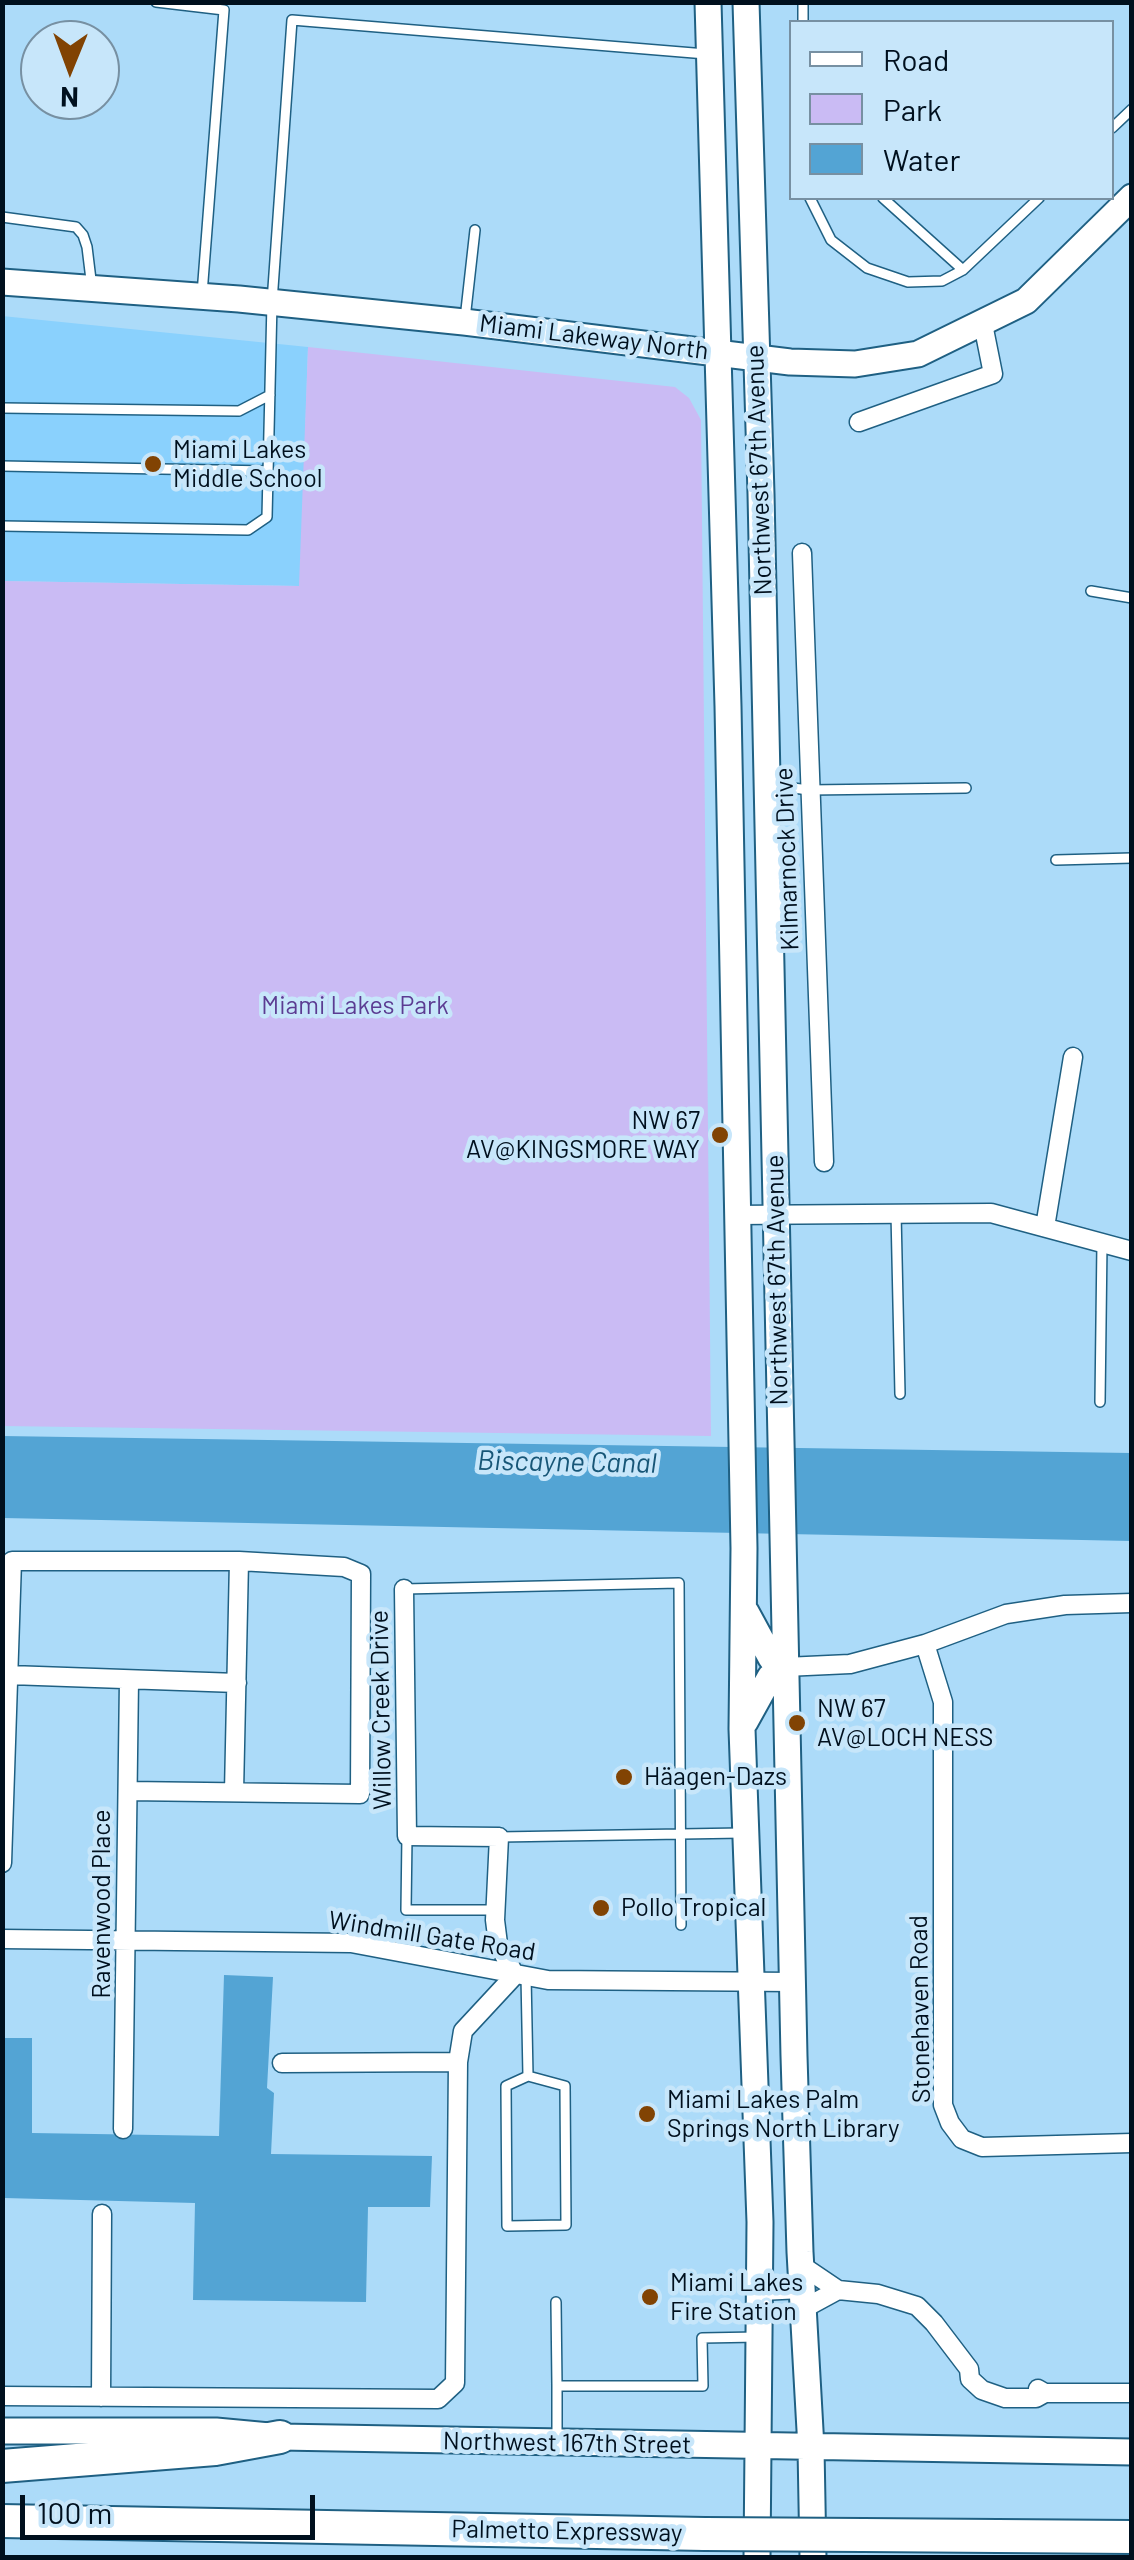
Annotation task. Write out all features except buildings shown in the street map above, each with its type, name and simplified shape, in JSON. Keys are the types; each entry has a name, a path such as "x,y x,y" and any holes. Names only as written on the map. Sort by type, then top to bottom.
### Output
{"highway":[{"path":"2,2466 215,2449 280,2437"},
{"name":"Palmetto Expressway","path":"2,2521 705,2534 1132,2537"}],"main road":[{"name":"Northwest 67th Avenue","path":"708,2 729,786 744,1548 742,1729 761,2291 757,2558"},
{"name":"Northwest 67th Avenue","path":"746,2 768,785 793,1982 813,2558"},
{"name":"Miami Lakeway North","path":"2,282 272,302 856,364 918,354 1026,301 1132,197"},
{"path":"729,786 768,785"},
{"path":"742,1729 770,1677 785,1667 771,1658 743,1606"},
{"name":"Northwest 167th Street","path":"2,2431 216,2431 280,2437 1132,2452"}],"street":[{"path":"860,422 993,374 983,324"},
{"name":"Kilmarnock Drive","path":"802,553 824,1162"},
{"path":"1045,1227 1072,1057"},
{"path":"735,1215 990,1213 1132,1250"},
{"path":"2,1863 12,1561 240,1562 344,1568 361,1574 360,1794 128,1791"},
{"path":"234,1792 240,1562"},
{"name":"Willow Creek Drive","path":"404,1590 408,1836 499,1838"},
{"path":"785,1667 850,1664 925,1644 1006,1614 1064,1605 1132,1603"},
{"name":"Stonehaven Road","path":"925,1644 942,1702 943,2105 950,2123 962,2138 982,2147 1132,2143"},
{"path":"10,1675 237,1683"},
{"name":"Ravenwood Place","path":"124,2129 129,1680"},
{"path":"2,2396 438,2399 455,2383 458,2062 463,2032 520,1976 498,1944 499,1838"},
{"name":"Windmill Gate Road","path":"2,1939 351,1944 548,1980 793,1982"},
{"path":"282,2063 458,2062"},
{"path":"100,2396 102,2214"},
{"path":"802,2288 838,2290"},
{"path":"761,2291 838,2290 912,2303 934,2323 969,2369 996,2385 1046,2392 1132,2393"}],"lane":[{"path":"156,2 224,10 202,297"},
{"path":"2,526 248,530 267,517 272,302 292,20 710,54"},
{"path":"811,200 831,240 868,268 908,282 942,280 963,270 1037,200"},
{"path":"885,200 963,270"},
{"path":"2,217 76,226 87,247 92,290"},
{"path":"464,322 475,230"},
{"path":"2,408 239,411 270,395"},
{"path":"2,466 268,471"},
{"path":"1091,592 1132,598"},
{"path":"768,785 809,790 966,788"},
{"path":"1056,860 1132,858"},
{"path":"896,1213 900,1394"},
{"path":"1100,1402 1102,1243"},
{"path":"404,1590 678,1584 680,1925"},
{"path":"499,1838 745,1833"},
{"path":"408,1836 406,1910 496,1910"},
{"path":"520,1976 528,2076"},
{"path":"528,2076 565,2086 566,2226 507,2226 506,2086 528,2076"},
{"path":"556,2302 557,2443"},
{"path":"557,2386 702,2386 702,2338 761,2338"}],"shaded area":[{"name":"Miami Lakes Middle School","path":"2,316 308,347 300,586 3,581"}],"green space":[{"name":"Miami Lakes Park","path":"308,347 675,387 689,398 701,420 711,1436 3,1426 3,581 299,586"}],"water":[{"name":"Biscayne Canal","path":"2,1436 1131,1453 1131,1541 3,1518"},
{"path":"224,1975 273,1977 267,2088 274,2093 271,2154 432,2156 430,2207 368,2207 366,2302 193,2300 195,2203 4,2198 3,2311 3,2038 32,2038 32,2133 219,2136"}],"place":[{"name":"Miami Lakes Middle School","path":"153,464"},
{"name":"NW 67 AV@KINGSMORE WAY","path":"720,1135"},
{"name":"NW 67 AV@LOCH NESS","path":"797,1723"},
{"name":"Häagen-Dazs","path":"624,1777"},
{"name":"Pollo Tropical","path":"601,1908"},
{"name":"Miami Lakes Palm Springs North Library","path":"647,2114"},
{"name":"Miami Lakes Fire Station","path":"650,2297"}]}
